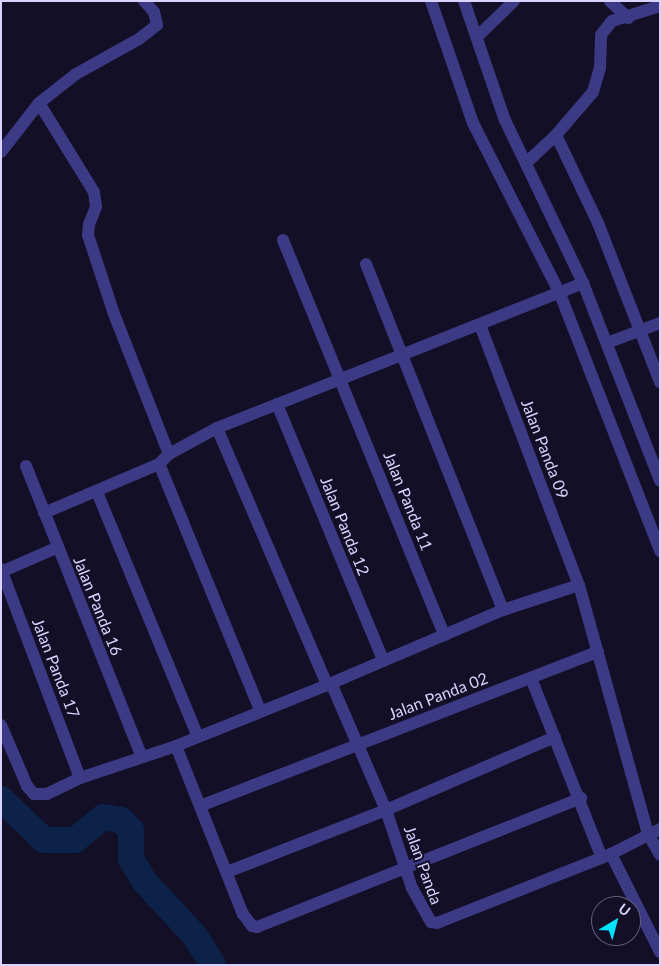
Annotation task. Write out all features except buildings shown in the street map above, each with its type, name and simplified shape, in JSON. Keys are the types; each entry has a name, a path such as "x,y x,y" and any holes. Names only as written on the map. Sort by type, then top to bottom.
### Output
{"street":[{"path":"1,152 39,103 76,74 139,39 157,25 154,12 144,1"},
{"path":"431,1 473,123 560,294 660,551"},
{"path":"464,1 478,36 504,118 583,283 660,481"},
{"path":"478,36 514,1"},
{"path":"610,1 628,18"},
{"path":"526,163 556,135 593,92 600,67 603,32 612,21 628,18 660,6"},
{"path":"39,103 94,192 96,207 89,224 88,236 114,314 169,454"},
{"path":"556,135 598,223 660,382"},
{"name":"Jalan Panda 11","path":"283,240 444,634"},
{"path":"366,264 503,610"},
{"path":"44,513 159,464 169,454 217,428 560,294 583,283"},
{"path":"607,343 660,322"},
{"name":"Jalan Panda 09","path":"480,325 579,586"},
{"name":"Jalan Panda 12","path":"277,404 382,660"},
{"name":"Jalan Panda","path":"217,428 386,810 406,870 426,918 437,923 606,856 654,831"},
{"path":"159,464 260,710"},
{"name":"Jalan Panda 16","path":"26,466 56,548 142,757"},
{"path":"96,492 197,735"},
{"path":"2,571 56,548"},
{"name":"Jalan Panda 17","path":"2,571 80,778"},
{"path":"1,725 26,786 34,794 47,794 80,778 176,746 197,735 329,684 503,610 579,586 660,855"},
{"name":"Jalan Panda 02","path":"200,806 598,652"},
{"path":"531,678 606,856 660,952"},
{"path":"227,872 386,810 555,737"},
{"path":"176,746 246,921 257,927 406,870 581,798"}],"waterway":[{"path":"1,799 44,840 75,840 103,817 121,820 131,830 131,859 145,882 195,936 213,965"}]}
